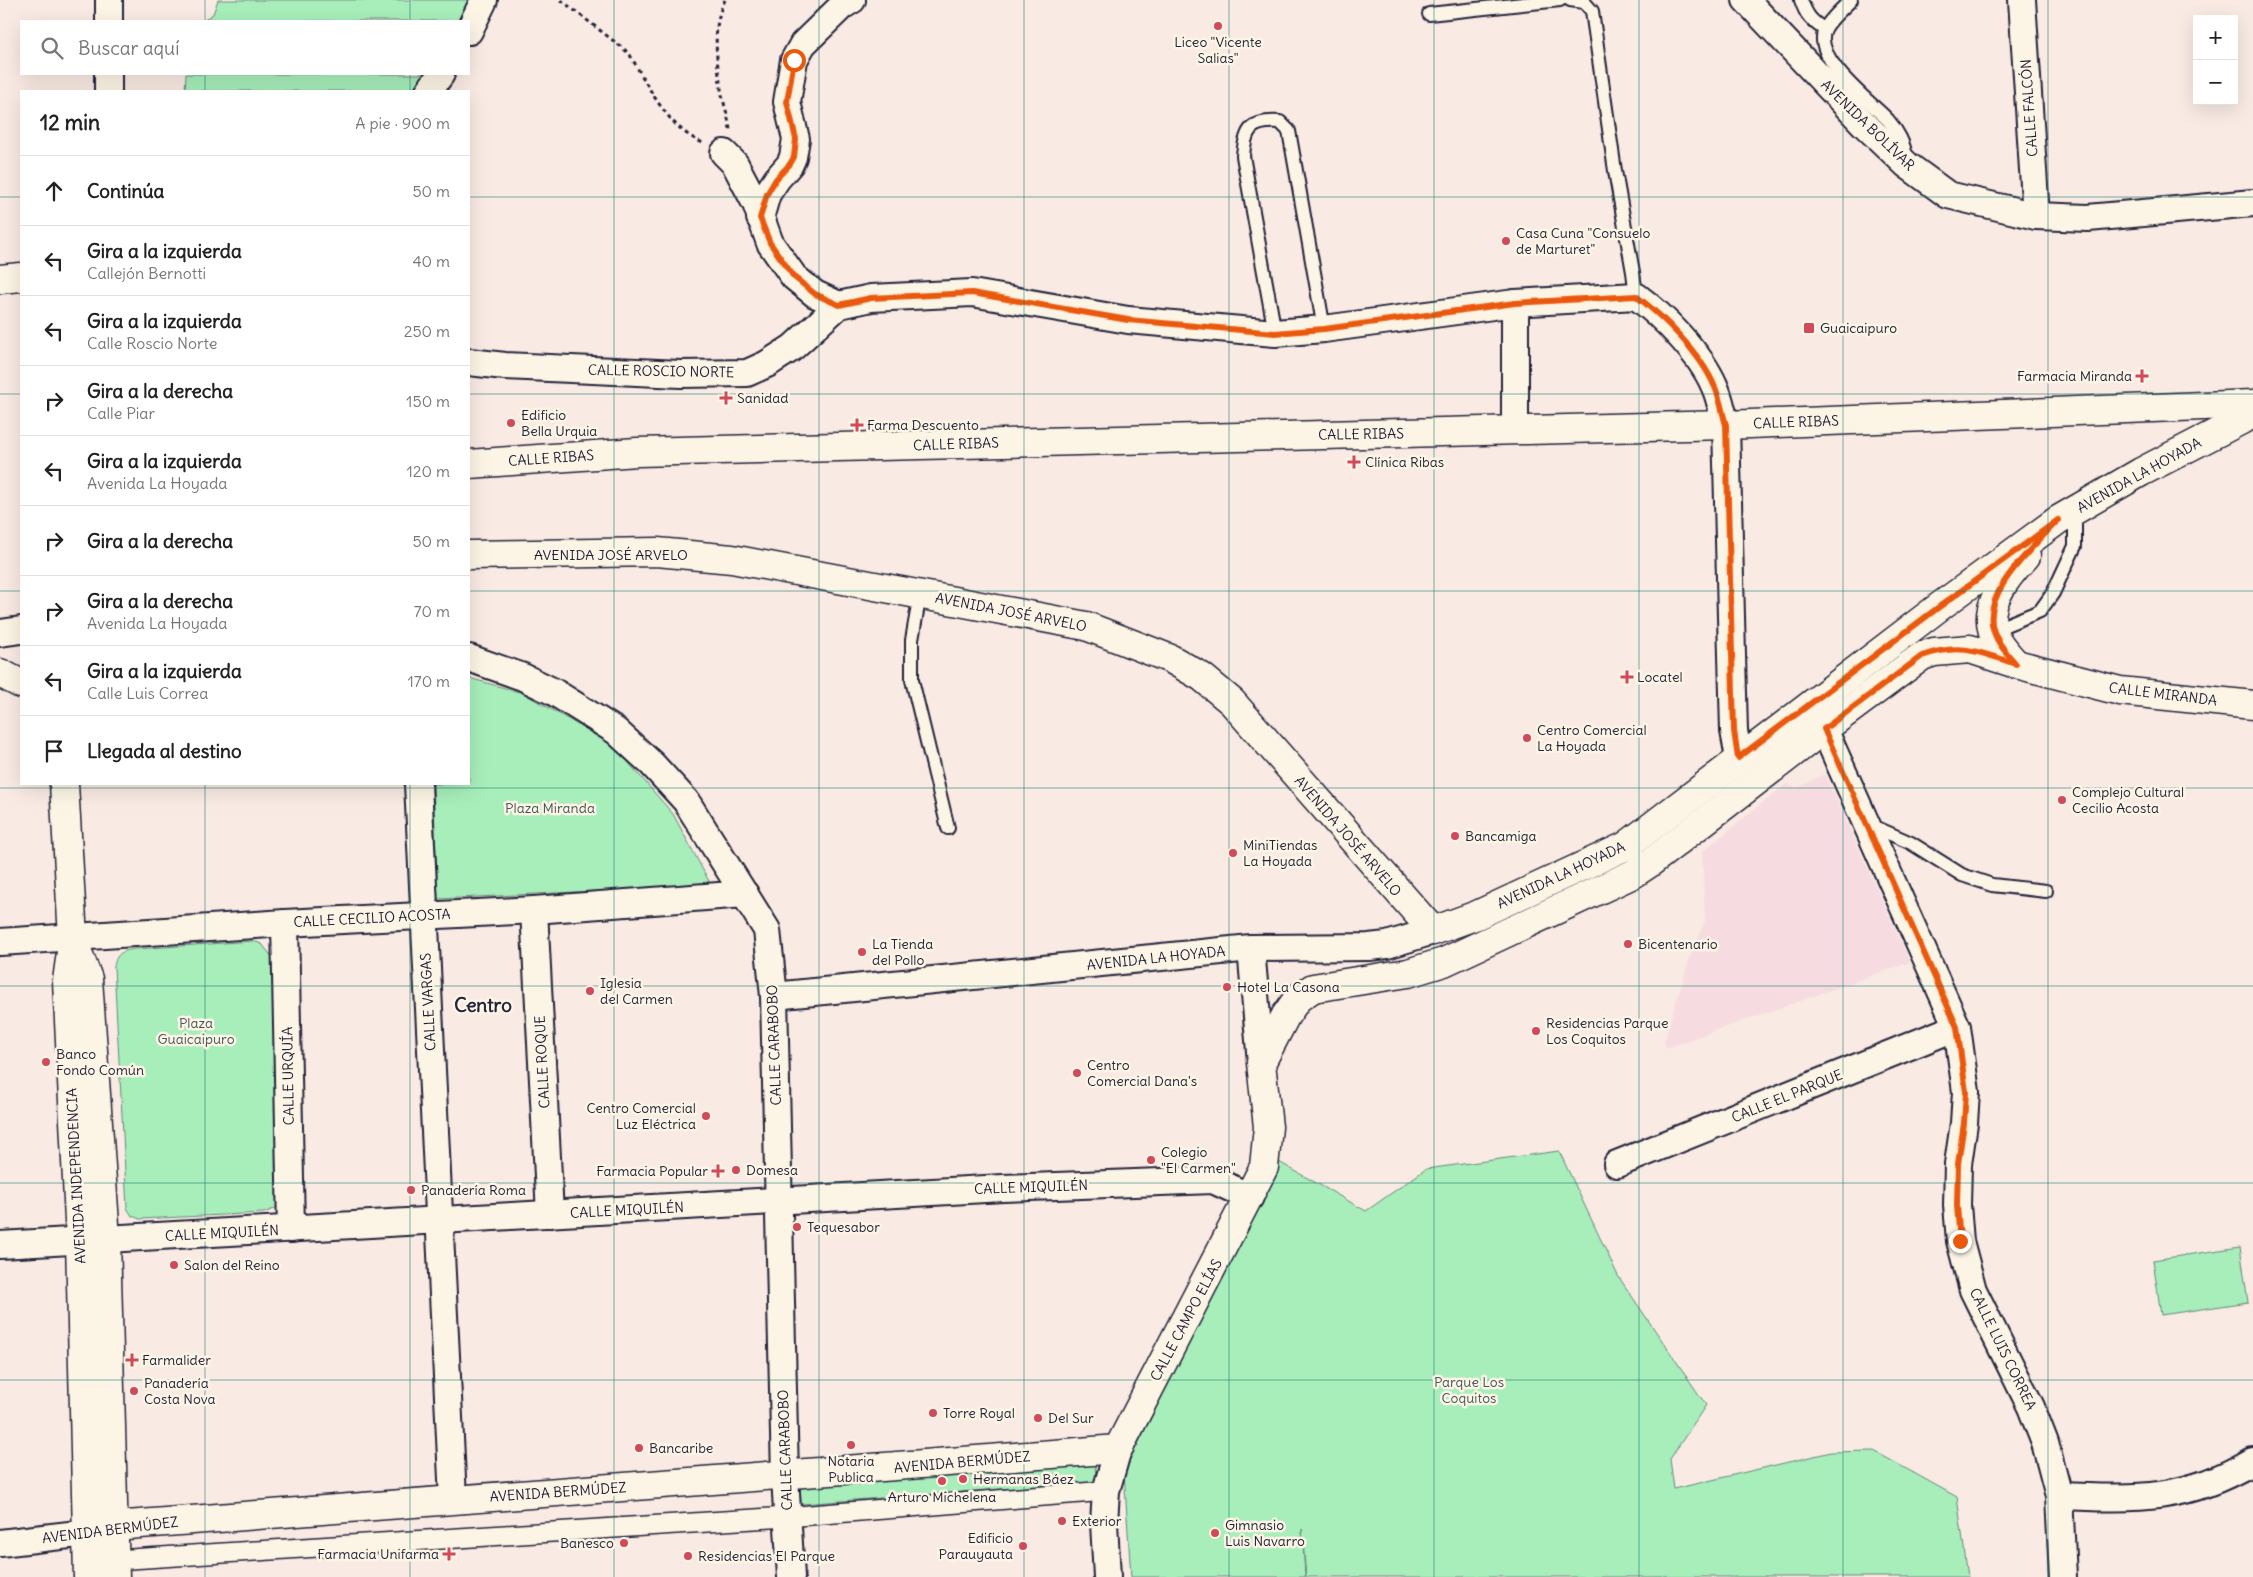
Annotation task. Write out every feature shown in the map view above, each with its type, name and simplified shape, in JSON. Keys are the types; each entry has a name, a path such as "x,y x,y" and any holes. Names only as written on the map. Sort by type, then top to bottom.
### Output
{"street":[{"path":"108,20 109,0"},
{"path":"470,29 484,0"},
{"path":"760,218 767,194 776,179 794,157 796,139 787,102 794,60 803,44 842,6 852,0"},
{"name":"AVENIDA BOLÍVAR","path":"1746,0 1864,124 1907,165 1948,195 2036,216 2088,218 2253,203"},
{"name":"CALLE FALCÓN","path":"2022,0 2036,216"},
{"path":"108,75 108,90"},
{"path":"430,90 440,75"},
{"path":"727,157 735,164 756,204 770,243 794,277 815,294 839,305 871,298 972,293 1128,320 1275,333 1324,329 1515,303 1636,296 1665,319 1714,384 1726,425 1734,721 1738,758"},
{"path":"0,279 20,277"},
{"path":"1515,303 1516,430"},
{"name":"CALLE ROSCIO NORTE","path":"470,362 505,366 681,374 748,372 767,364 792,348 839,305"},
{"name":"CALLE RIBAS","path":"470,464 637,452 1726,425 2253,404"},
{"name":"AVENIDA LA HOYADA","path":"774,996 1251,948 1369,947 1387,945 1433,931 1477,914 1626,846 1738,758 1939,607 2066,516 2141,472 2253,414"},
{"path":"2016,664 1998,642 1993,630 1991,616 1994,603 2002,584 2066,516"},
{"name":"AVENIDA JOSÉ ARVELO","path":"470,555 657,552 732,558 1086,626 1171,659 1202,677 1232,702 1433,931"},
{"path":"0,633 20,630"},
{"name":"AVENIDA LA HOYADA","path":"1260,1063 1286,1014 1298,998 1314,988 1408,973 1444,962 1634,874 1922,656 1934,652 1970,649 2016,664"},
{"name":"CALLE CARABOBO","path":"470,658 523,677 554,692 616,731 652,764 686,801 766,930 774,996 786,1518 791,1577"},
{"name":"CALLE MIRANDA","path":"2016,664 2120,691 2253,705"},
{"path":"0,673 20,683"},
{"name":"CALLE LUIS CORREA","path":"1824,729 1957,1027 1966,1092 1958,1164 1957,1206 1960,1241 1972,1290 2031,1406 2045,1443 2059,1496 2063,1577"},
{"name":"AVENIDA INDEPENDENCIA","path":"64,785 73,938 88,979 93,1239 87,1533 88,1577"},
{"name":"CALLE VARGAS","path":"418,785 453,1499"},
{"name":"CALLE CECILIO ACOSTA","path":"0,942 285,923 534,910 745,894"},
{"name":"CALLE ROQUE","path":"534,910 550,1214"},
{"name":"CALLE URQUÍA","path":"285,923 291,1229"},
{"path":"1251,948 1260,1063"},
{"name":"CALLE EL PARQUE","path":"1617,1164 1957,1027"},
{"name":"CALLE CAMPO ELÍAS","path":"1107,1577 1104,1523 1106,1491 1118,1449 1264,1167 1268,1127 1260,1063"},
{"name":"CALLE MIQUILÉN","path":"0,1245 1003,1188 1213,1180 1250,1197"},
{"name":"AVENIDA INDEPENDENCIA","path":"93,1239 114,1526 115,1568"},
{"name":"AVENIDA BERMÚDEZ","path":"0,1543 87,1533 114,1526 453,1499 785,1477 1118,1449"},
{"path":"2059,1496 2126,1499 2162,1495 2195,1489 2231,1474 2253,1461"},
{"path":"115,1568 786,1518 1106,1491"}],"lane":[{"path":"1429,14 1560,0"},
{"path":"1570,0 1584,2 1592,11 1613,162 1636,296"},
{"path":"1801,0 1812,22 1824,29"},
{"path":"1851,0 1824,29 1824,45 1828,57 1859,94 1889,121 1905,148 1907,165"},
{"path":"1275,333 1243,156 1245,137 1251,127 1268,121 1280,122 1289,131 1324,329"},
{"path":"1993,630 2040,611 2053,592 2075,546 2066,516"},
{"path":"920,594 912,640 912,680 948,828"},
{"path":"1866,823 1911,843 1962,875 1992,885 2046,891"}],"path":[{"path":"561,0 612,38 630,55 656,99 690,138 727,157"},
{"path":"725,0 718,26 716,54 730,129 730,139 726,146 727,157"}],"shaded area":[{"path":"1825,774 1910,962 1666,1048 1664,1042 1690,957 1705,921 1702,852 1786,784 1797,788"}],"green space":[{"path":"218,0 484,0 470,20 204,20 213,14"},
{"path":"186,75 440,75 430,90 185,90"},
{"name":"Plaza Miranda","path":"470,678 523,693 614,746 673,814 711,885 438,899 433,785 470,785"},
{"name":"Plaza Guaicaipuro","path":"253,941 262,944 273,958 281,1202 274,1209 264,1213 140,1219 132,1216 127,1208 114,967 116,959 120,953 135,949"},
{"name":"Parque Los Coquitos","path":"1559,1151 1618,1276 1706,1405 1670,1459 1674,1489 1831,1452 1874,1451 1957,1497 1968,1577 1306,1577 1302,1529 1305,1577 1131,1577 1124,1472 1279,1162 1366,1211 1426,1169"},
{"path":"2240,1247 2248,1302 2161,1315 2153,1260"},
{"path":"1095,1461 1096,1482 801,1504 800,1483"}],"place":[{"name":"Liceo \"Vicente Salias\"","path":"1218,26"},
{"name":"Casa Cuna \"Consuelo de Marturet\"","path":"1506,241"},
{"name":"Guaicaipuro","path":"1809,328"},
{"name":"Farmacia Miranda","path":"2142,376"},
{"name":"Sanidad","path":"726,398"},
{"name":"Edificio Bella Urquia","path":"511,423"},
{"name":"Farma Descuento","path":"857,425"},
{"name":"Clínica Ribas","path":"1354,462"},
{"name":"Locatel","path":"1627,677"},
{"name":"Centro Comercial La Hoyada","path":"1527,738"},
{"name":"Complejo Cultural Cecilio Acosta","path":"2062,800"},
{"name":"Bancamiga","path":"1455,836"},
{"name":"MiniTiendas La Hoyada","path":"1233,853"},
{"name":"Bicentenario","path":"1628,944"},
{"name":"La Tienda del Pollo","path":"862,952"},
{"name":"Hotel La Casona","path":"1227,987"},
{"name":"Iglesia del Carmen","path":"590,991"},
{"name":"Residencias Parque Los Coquitos","path":"1536,1031"},
{"name":"Banco Fondo Común","path":"46,1062"},
{"name":"Centro Comercial Dana's","path":"1077,1073"},
{"name":"Centro Comercial Luz Eléctrica","path":"706,1116"},
{"name":"Colegio \"El Carmen\"","path":"1151,1160"},
{"name":"Domesa","path":"736,1170"},
{"name":"Farmacia Popular","path":"718,1171"},
{"name":"Panadería Roma","path":"411,1190"},
{"name":"Tequesabor","path":"797,1227"},
{"name":"Salon del Reino","path":"174,1265"},
{"name":"Farmalider","path":"132,1360"},
{"name":"Panadería Costa Nova","path":"134,1391"},
{"name":"Torre Royal","path":"933,1413"},
{"name":"Del Sur","path":"1038,1418"},
{"name":"Notaria Publica","path":"851,1445"},
{"name":"Bancaribe","path":"639,1448"},
{"name":"Hermanas Báez","path":"963,1479"},
{"name":"Arturo Michelena","path":"942,1481"},
{"name":"Exterior","path":"1062,1521"},
{"name":"Gimnasio Luis Navarro","path":"1215,1533"},
{"name":"Banesco","path":"624,1543"},
{"name":"Edificio Parauyauta","path":"1023,1546"},
{"name":"Farmacia Unifarma","path":"449,1554"},
{"name":"Residencias El Parque","path":"688,1556"}],"district":[{"name":"Centro","path":"483,1005"}],"route":[{"path":"794,60 790,74 787,102 796,139 794,157 784,173 776,179 767,194 760,218 770,243 794,277 815,294 839,305 871,298 972,293 1128,320 1275,333 1324,329 1515,303 1636,296 1650,306 1677,333 1714,384 1726,425 1734,731 1738,758 2058,520 2002,584 1994,603 1991,616 1993,630 1998,642 2016,664 1970,649 1952,649 1922,656 1824,729 1957,1027 1966,1092 1958,1164 1957,1206 1960,1241"}]}
